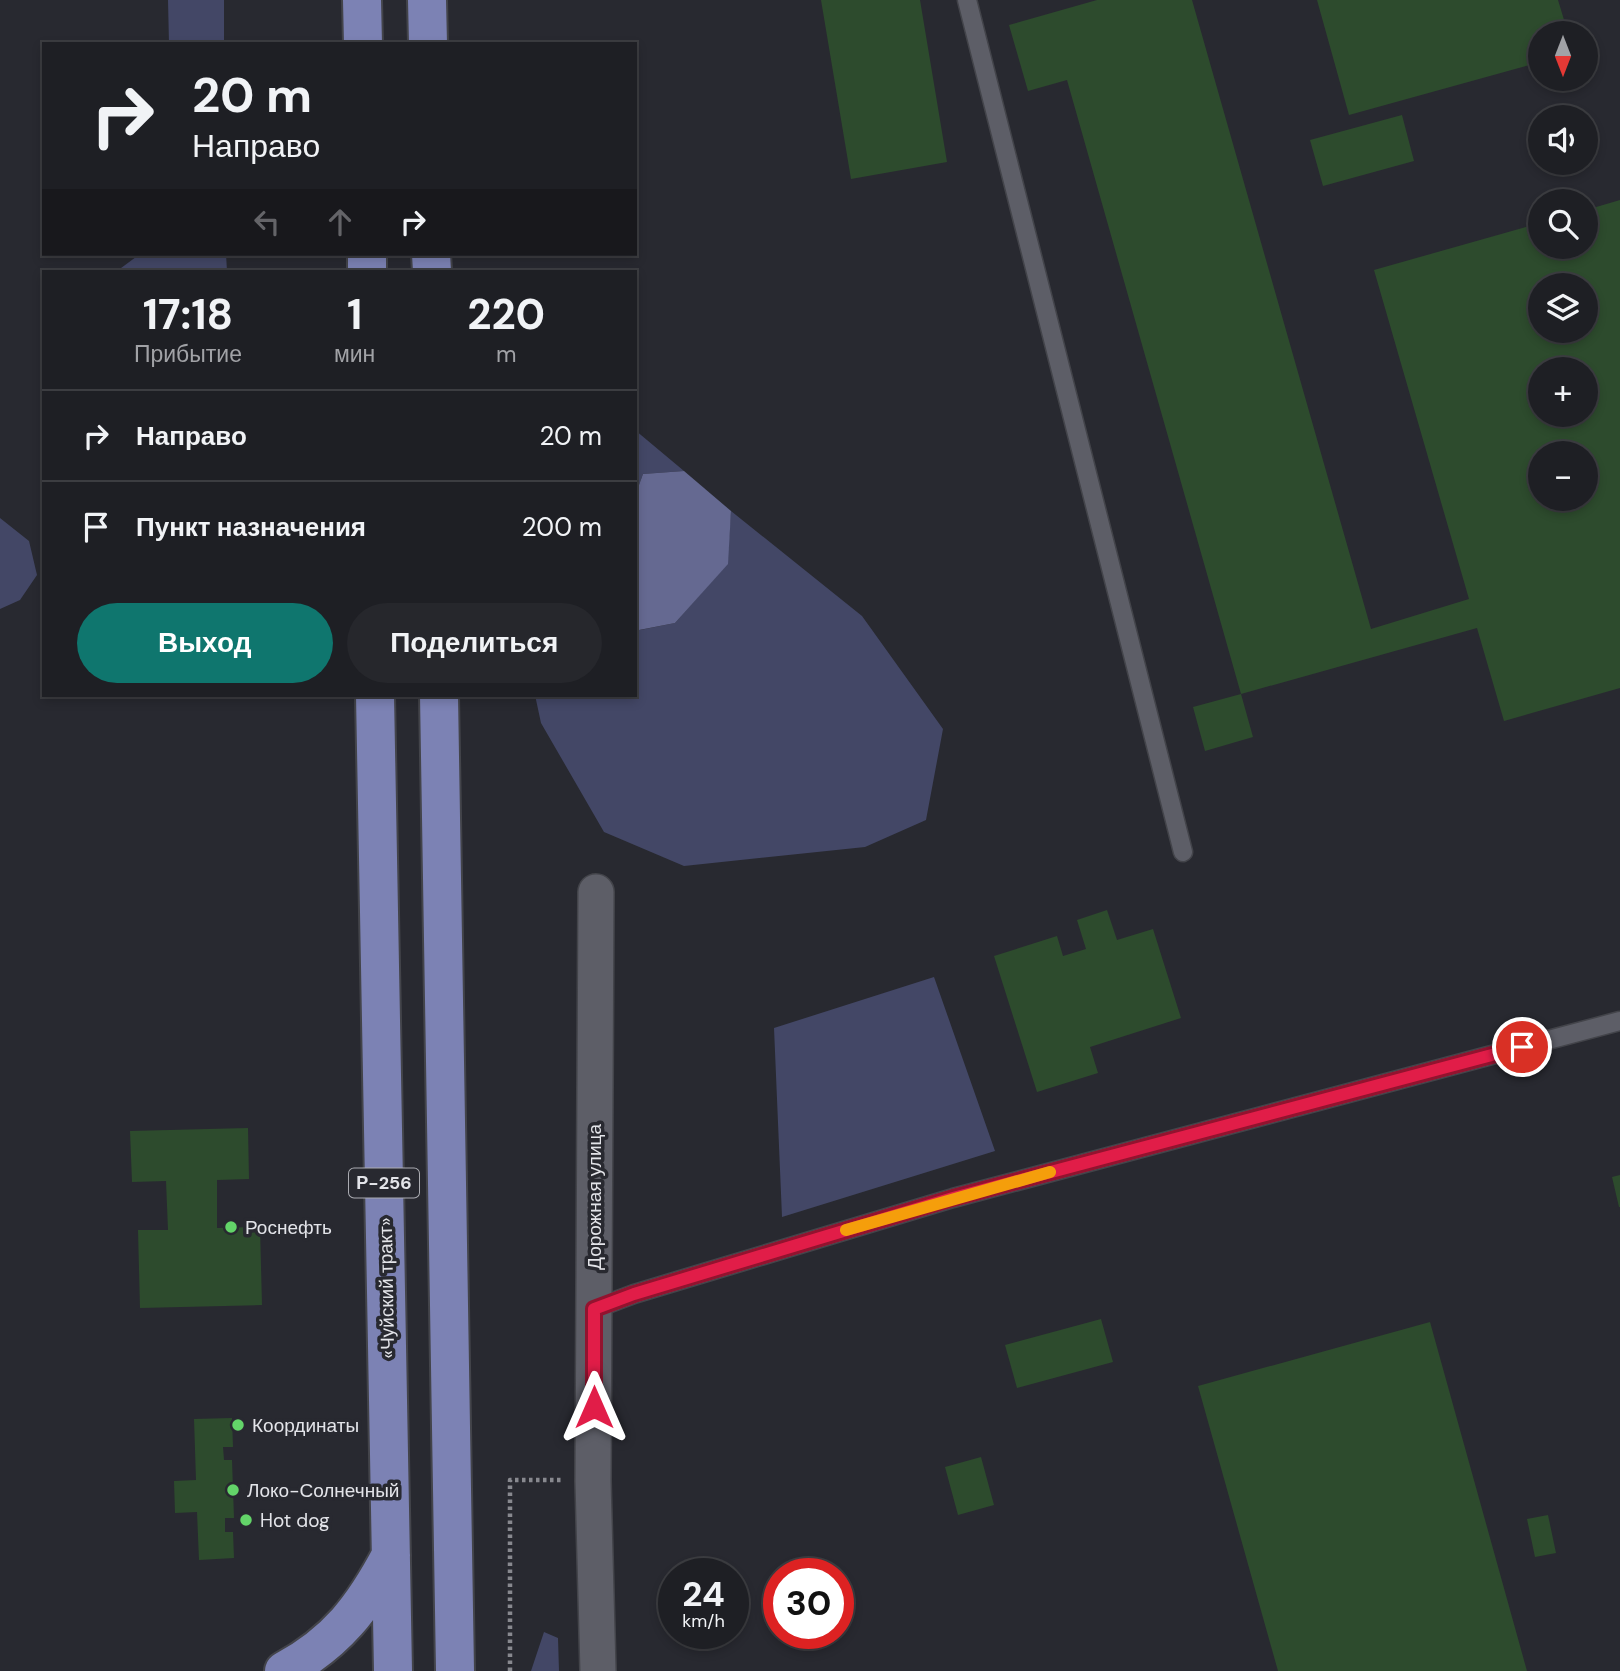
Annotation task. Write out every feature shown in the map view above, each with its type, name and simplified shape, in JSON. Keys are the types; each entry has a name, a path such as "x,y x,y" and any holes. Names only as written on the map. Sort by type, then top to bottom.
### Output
{"highway":[{"path":"362,0 363,42"},
{"path":"427,0 428,42"},
{"name":"«Чуйский тракт»","path":"375,697 393,1671"},
{"name":"Р-256","path":"439,697 455,1671"},
{"path":"284,1671 313,1655 337,1635 370,1593 391,1555"}],"street":[{"name":"Дорожная улица","path":"596,892 593,1481 598,1671"}],"lane":[{"path":"967,0 1184,852"},
{"path":"594,1309 634,1294 953,1198 1620,1021"}],"path":[{"path":"510,1671 510,1480 593,1481"}],"shaded area":[{"path":"168,0 224,0 224,42 169,42"},
{"path":"137,256 226,256 227,270 118,270"},
{"path":"637,432 684,471 643,474 637,490"},
{"path":"684,471 731,511 728,564 675,623 639,630 637,490 643,474"},
{"path":"731,511 862,616 943,729 926,820 865,847 684,866 604,832 541,723 535,697 637,697 637,628 640,630 675,623 727,564"},
{"path":"0,518 29,541 37,575 20,600 0,609"},
{"path":"934,977 995,1151 782,1217 774,1028"},
{"path":"544,1632 558,1638 559,1671 531,1671"}],"building":[{"path":"821,0 920,0 947,162 851,179"},
{"path":"1097,0 1192,0 1371,629 1469,599 1374,270 1528,226 1528,259 1598,259 1598,206 1620,200 1620,688 1504,721 1477,628 1241,694 1067,80 1028,91 1009,25"},
{"path":"1317,0 1558,0 1564,21 1528,21 1528,65 1349,115"},
{"path":"1402,115 1414,161 1323,186 1310,140"},
{"path":"1241,694 1253,737 1205,751 1193,707"},
{"path":"1107,910 1117,940 1153,929 1181,1018 1090,1047 1098,1073 1037,1092 994,956 1057,936 1063,956 1086,949 1077,920"},
{"path":"248,1128 249,1179 217,1180 217,1228 260,1227 262,1305 140,1308 138,1230 168,1230 166,1181 132,1182 130,1131"},
{"path":"1620,1175 1620,1207 1619,1207 1612,1177"},
{"path":"1101,1319 1113,1362 1017,1388 1005,1345"},
{"path":"1430,1322 1527,1671 1278,1671 1198,1386"},
{"path":"232,1418 233,1447 223,1447 224,1460 232,1460 234,1518 225,1518 225,1532 233,1532 234,1558 199,1560 197,1512 175,1513 174,1481 196,1480 194,1419"},
{"path":"981,1457 994,1505 958,1515 945,1467"},
{"path":"1548,1515 1556,1553 1535,1557 1527,1519"}],"slow traffic":[{"path":"846,1230 1050,1172"}],"place":[{"name":"Роснефть","path":"231,1227"},
{"name":"Координаты","path":"238,1425"},
{"name":"Локо-Солнечный","path":"233,1490"},
{"name":"Hot dog","path":"246,1520"}],"route":[{"path":"594,1407 594,1309 634,1294 953,1198 1522,1047"}]}
